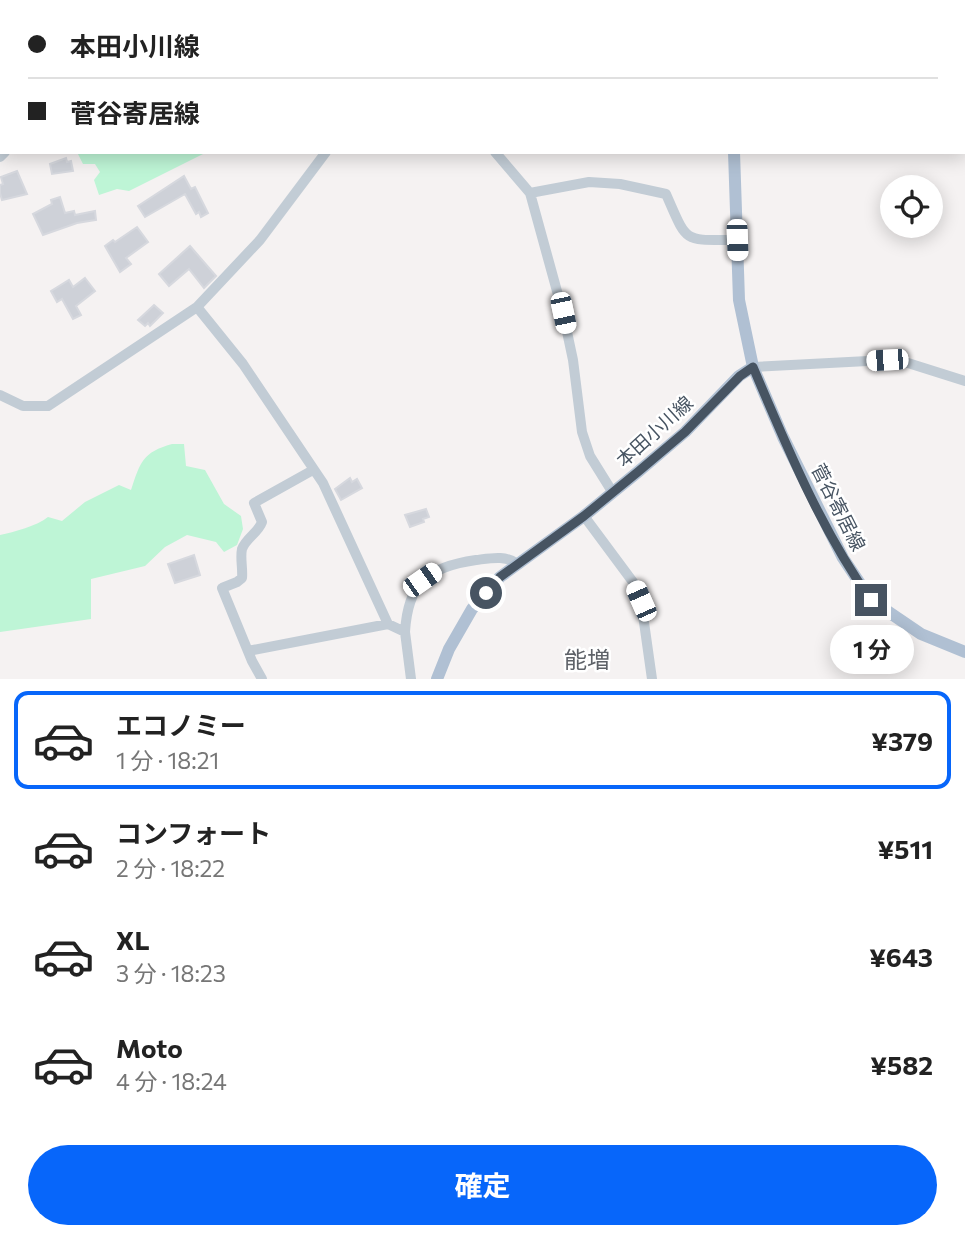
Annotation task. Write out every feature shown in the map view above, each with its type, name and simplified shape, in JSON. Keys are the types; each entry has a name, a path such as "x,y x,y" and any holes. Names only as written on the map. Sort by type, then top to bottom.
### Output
{"main road":[{"path":"734,154 739,300 753,367"},
{"name":"本田小川線","path":"437,679 449,649 472,609 500,577 613,493 685,432 740,376 753,367"},
{"name":"菅谷寄居線","path":"753,367 783,437 837,546 871,600 920,634 965,652"}],"street":[{"path":"0,395 23,406 48,406 197,307 260,240 324,154"},
{"path":"497,154 530,193 563,313 573,360 582,432 590,456 613,493"},
{"path":"530,193 589,182 620,184 666,194 683,232 691,239 737,240"},
{"path":"197,307 243,363 323,483 388,624"},
{"path":"753,367 887,360 908,363 965,381"},
{"path":"262,679 222,588 242,578 241,553 262,522 254,503 313,470"},
{"path":"584,516 633,582 641,601 652,679"},
{"path":"411,679 405,632 406,611 411,595 422,580 451,564 509,558 518,564"},
{"path":"248,651 388,624 405,632"}],"green space":[{"path":"78,154 203,154 129,191 117,189 99,195 94,180 100,172 95,164 83,164"},
{"path":"184,444 186,466 205,470 224,504 241,516 243,529 237,545 224,552 216,542 187,535 165,547 145,566 91,579 91,619 0,632 0,535 32,526 48,517 62,521 85,502 119,485 131,490 144,460 162,447"}],"building":[{"path":"66,158 67,162 71,161 73,171 52,174 50,164"},
{"path":"17,171 27,194 2,200 1,177"},
{"path":"184,176 191,189 195,187 208,213 201,217 199,212 196,214 185,194 145,217 138,206"},
{"path":"60,197 65,213 74,211 75,215 95,211 96,220 77,223 43,235 33,214 52,204 51,200"},
{"path":"137,227 148,242 126,258 131,264 120,272 105,246"},
{"path":"190,246 216,276 204,288 189,269 169,286 159,274"},
{"path":"85,278 95,291 76,306 81,315 73,319 62,299 57,302 51,291 69,280 73,287"},
{"path":"154,305 163,313 150,326 148,323 145,326 138,320"},
{"path":"350,478 352,482 357,479 362,488 341,500 335,489"},
{"path":"426,509 429,517 410,527 405,515"},
{"path":"194,555 200,575 175,583 168,564"}],"district":[{"name":"能増","path":"587,659"}],"route":[{"path":"486,593 500,577 584,516 639,471 685,432 740,376 753,367 783,437 843,558 871,600"}]}
